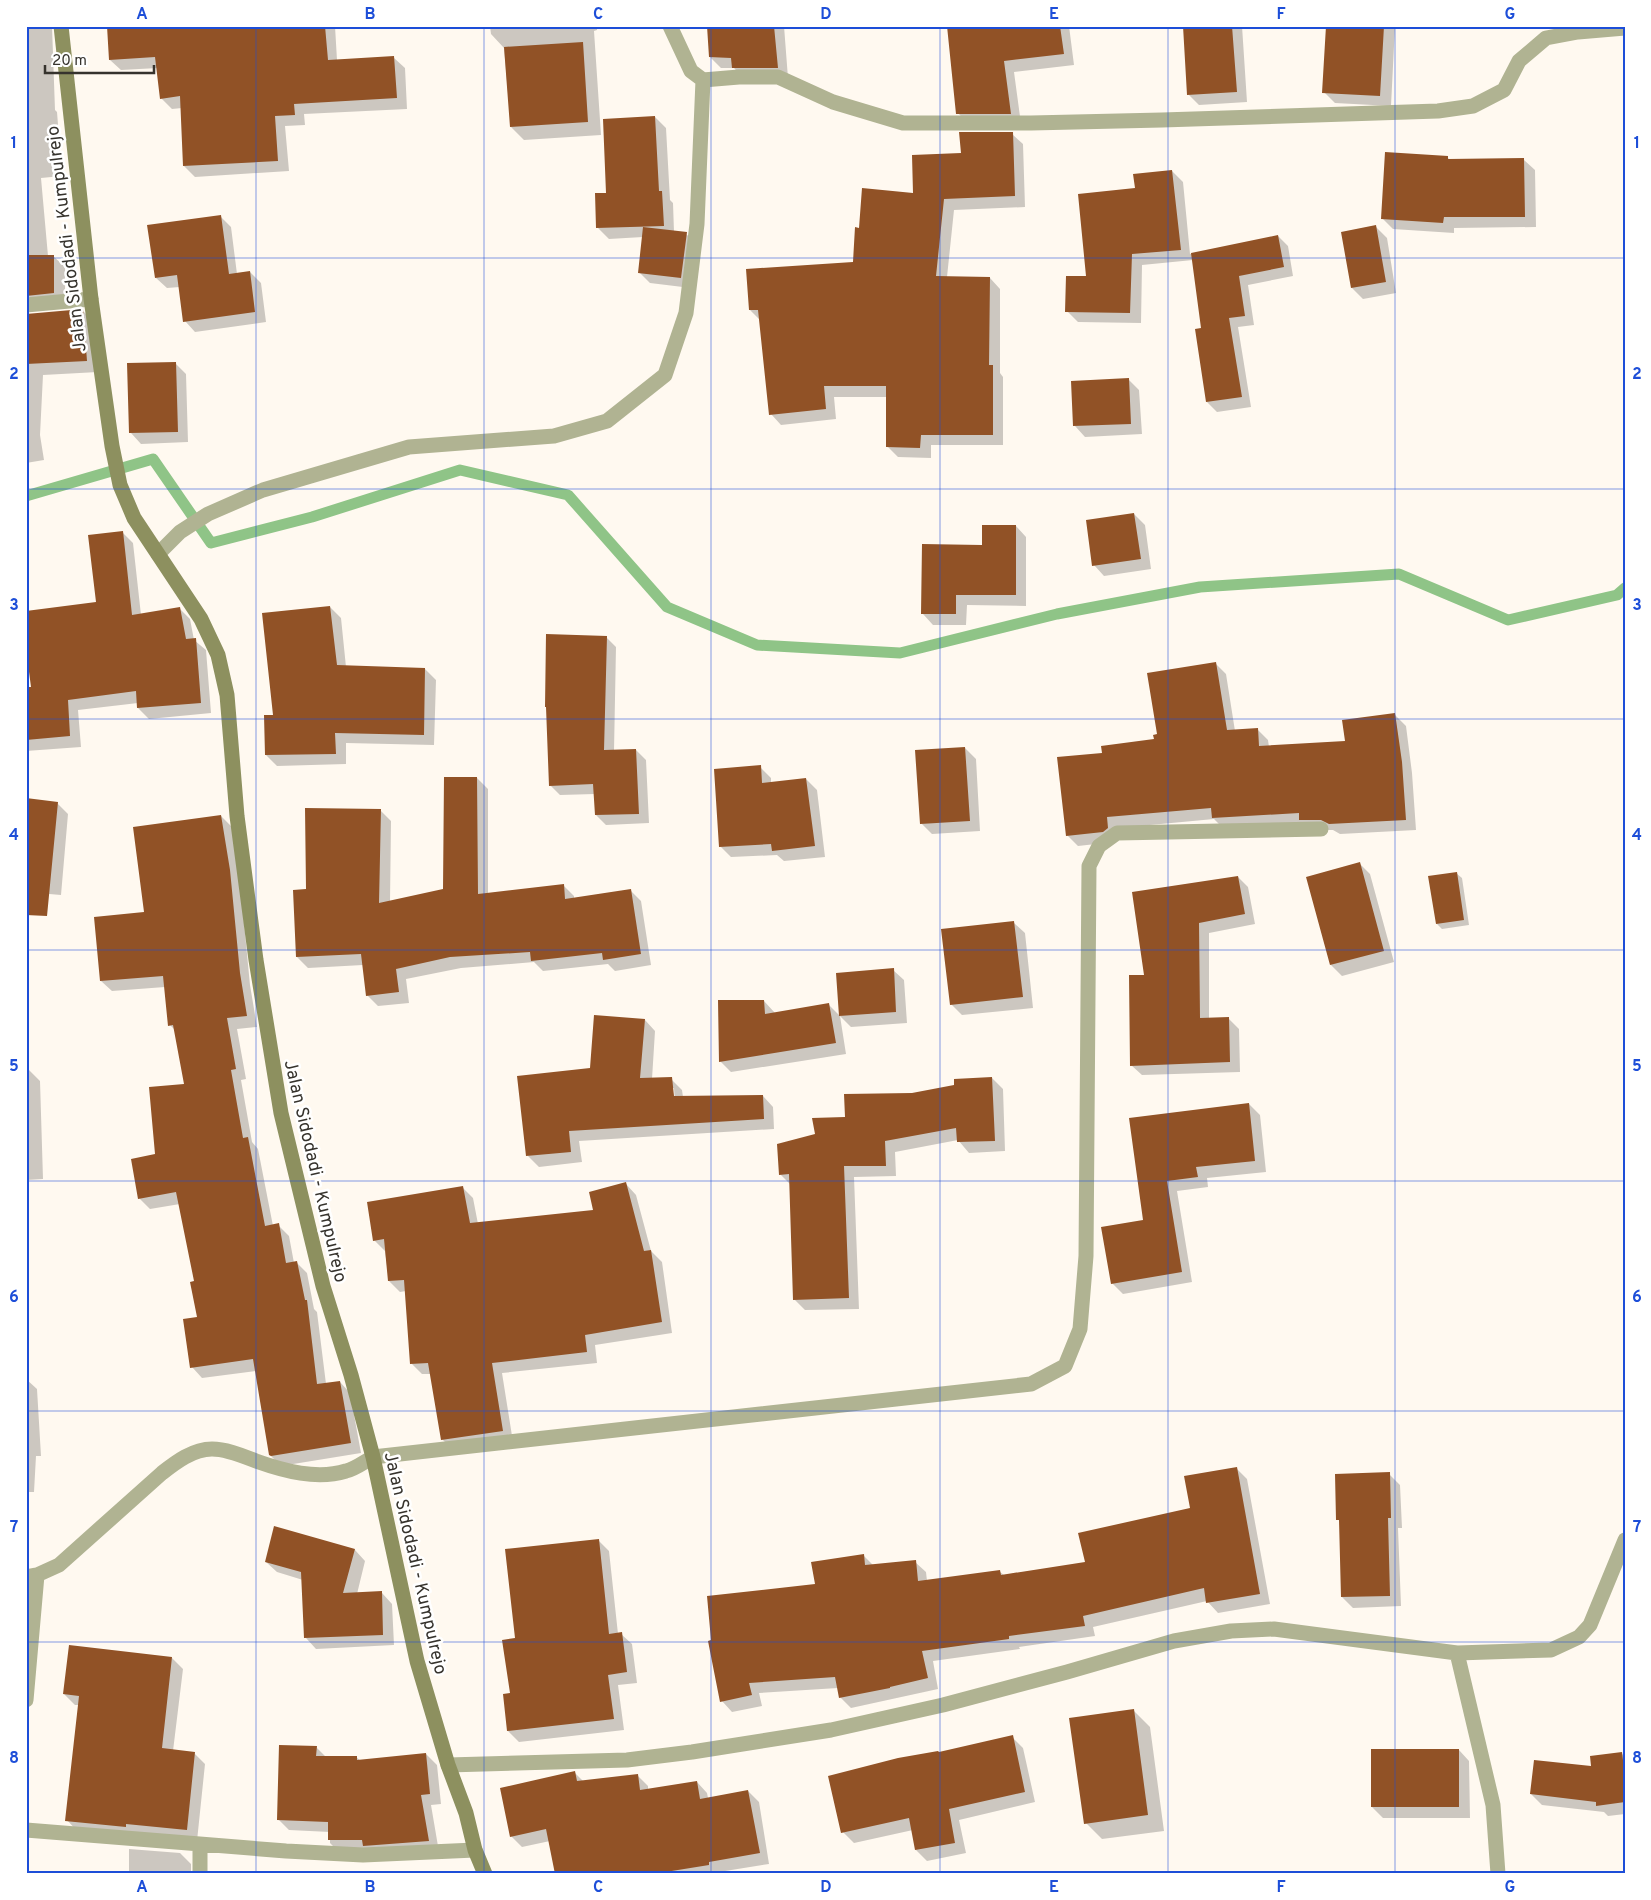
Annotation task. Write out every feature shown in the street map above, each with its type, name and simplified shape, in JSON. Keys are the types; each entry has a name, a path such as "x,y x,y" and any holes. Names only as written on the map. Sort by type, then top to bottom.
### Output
{"street":[{"name":"Jalan Sidodadi - Kumpulrejo","path":"61,26 91,299 112,446 120,485 134,518 201,619 218,655 227,694 237,816 256,960 281,1113 323,1286 351,1375 373,1457 417,1661 448,1765 466,1813 475,1850 485,1874"},
{"path":"670,26 691,71 703,80 739,77 778,77 833,102 903,122 1031,123 1438,111 1473,106 1504,90 1519,62 1546,38 1578,32 1625,28"},
{"path":"158,554 180,532 208,514 263,490 409,447 554,436 608,421 665,375 686,313 697,224 703,80"},
{"path":"26,305 91,299"},
{"path":"26,1700 32,1576 59,1565 162,1473 179,1460 197,1452 212,1449 232,1452 272,1467 298,1474 325,1474 346,1471 373,1457 1030,1384 1065,1366 1080,1329 1086,1256 1089,866 1099,846 1116,834 1321,829"},
{"path":"448,1765 627,1760 702,1751 831,1730 952,1703 1174,1641 1231,1630 1274,1628 1457,1653 1551,1650 1579,1637 1590,1625 1625,1540"},
{"path":"1457,1653 1493,1805 1498,1874"},
{"path":"26,1830 363,1855 475,1850"},
{"path":"200,1844 200,1874"}],"building":[{"path":"107,26 325,26 328,60 394,56 397,98 294,104 295,115 275,116 278,161 183,166 180,96 160,99 155,57 109,60"},
{"path":"707,26 774,26 778,68 732,68 731,58 709,57"},
{"path":"947,26 1060,26 1064,54 1004,61 1011,114 956,114"},
{"path":"1183,26 1232,26 1237,92 1187,95"},
{"path":"1326,26 1384,26 1380,96 1322,93"},
{"path":"583,42 588,122 510,127 504,47"},
{"path":"655,116 659,191 662,191 664,226 596,228 595,193 606,193 603,119"},
{"path":"959,132 1013,132 1015,196 944,199 936,276 990,277 989,365 993,365 993,435 921,435 920,448 886,447 886,386 824,386 826,409 769,415 758,310 749,310 746,269 853,262 855,227 859,228 862,188 913,193 912,155 961,153"},
{"path":"1385,152 1448,156 1448,159 1524,158 1525,217 1444,217 1443,223 1381,219"},
{"path":"1172,170 1181,250 1132,254 1130,313 1065,312 1066,276 1086,276 1078,194 1135,188 1133,174"},
{"path":"221,215 229,274 250,271 255,312 183,322 177,275 155,278 147,225"},
{"path":"1376,225 1386,282 1351,288 1341,232"},
{"path":"643,227 687,232 681,278 638,273"},
{"path":"1278,235 1284,267 1239,276 1245,316 1229,318 1242,397 1206,402 1195,329 1201,328 1191,253"},
{"path":"26,255 54,255 54,293 26,296"},
{"path":"83,309 87,361 26,364 26,314"},
{"path":"176,362 178,432 129,433 127,363"},
{"path":"1129,378 1131,424 1073,426 1071,381"},
{"path":"1134,513 1141,559 1092,566 1086,520"},
{"path":"982,525 1016,525 1016,595 956,595 956,614 921,614 922,544 982,545"},
{"path":"123,531 132,615 180,607 186,639 196,638 201,703 137,708 136,691 68,700 70,736 26,740 26,687 31,687 26,649 26,611 96,602 88,535"},
{"path":"330,606 337,665 425,668 424,735 335,733 336,754 265,755 264,715 273,715 262,613"},
{"path":"546,634 607,636 604,750 636,749 639,814 595,815 593,784 549,786 545,707"},
{"path":"1216,662 1227,730 1258,728 1259,746 1345,741 1342,720 1395,713 1402,762 1406,820 1329,824 1321,820 1299,820 1299,813 1212,818 1211,808 1107,817 1108,828 1103,832 1066,836 1057,757 1102,753 1101,746 1154,739 1153,735 1157,734 1147,673"},
{"path":"965,747 970,821 920,824 915,750"},
{"path":"761,765 762,783 806,778 815,846 772,851 771,844 719,847 714,769"},
{"path":"444,777 477,777 478,894 564,884 565,899 631,889 641,954 603,960 602,953 531,961 530,952 450,957 396,969 399,992 366,996 361,954 296,957 293,890 306,889 305,808 381,809 379,903 443,889"},
{"path":"26,798 58,802 47,916 26,915"},
{"path":"221,815 230,870 240,973 247,1016 227,1018 236,1069 231,1070 243,1138 248,1137 265,1226 279,1223 286,1263 297,1261 305,1300 307,1300 317,1384 340,1381 351,1443 271,1456 269,1455 253,1359 190,1368 183,1319 197,1317 190,1282 194,1281 176,1192 138,1199 131,1159 155,1154 149,1087 184,1084 173,1025 168,1026 163,976 100,981 94,917 144,912 133,827"},
{"path":"1360,862 1384,951 1330,965 1306,877"},
{"path":"1457,872 1464,920 1436,924 1428,876"},
{"path":"1238,876 1245,914 1199,923 1200,1018 1229,1017 1230,1062 1130,1066 1129,975 1144,975 1132,892"},
{"path":"1014,921 1023,997 950,1005 941,929"},
{"path":"894,968 896,1012 839,1016 836,973"},
{"path":"718,1000 764,1000 765,1014 829,1003 836,1043 719,1062"},
{"path":"594,1015 645,1019 640,1078 672,1077 674,1096 763,1095 764,1119 569,1131 571,1152 526,1156 517,1076 590,1068"},
{"path":"992,1077 995,1141 957,1142 956,1128 885,1141 886,1166 844,1166 849,1298 793,1300 789,1174 779,1175 777,1144 815,1134 812,1118 845,1117 844,1094 912,1093 954,1085 954,1079"},
{"path":"1249,1103 1255,1161 1196,1167 1198,1177 1167,1181 1182,1272 1111,1284 1101,1227 1143,1220 1129,1118"},
{"path":"626,1182 644,1251 651,1250 662,1322 585,1335 587,1352 492,1363 503,1431 441,1440 428,1363 410,1364 404,1280 388,1281 384,1239 373,1241 367,1202 463,1186 470,1223 593,1210 589,1192"},
{"path":"1237,1467 1260,1594 1206,1603 1204,1588 1083,1616 1085,1626 1009,1636 1009,1639 922,1651 928,1678 890,1688 839,1698 835,1677 749,1683 752,1695 720,1702 708,1641 711,1640 707,1596 815,1584 811,1562 864,1554 865,1565 916,1560 918,1581 1000,1570 1001,1575 1085,1562 1078,1533 1190,1508 1184,1476"},
{"path":"1390,1472 1391,1518 1388,1518 1390,1596 1341,1597 1339,1520 1336,1520 1335,1474"},
{"path":"274,1526 355,1549 343,1593 382,1591 383,1635 304,1638 301,1572 265,1562"},
{"path":"599,1539 609,1634 622,1632 627,1672 608,1675 614,1719 507,1731 503,1694 510,1693 502,1640 515,1638 505,1549"},
{"path":"69,1645 172,1657 162,1748 195,1752 187,1830 65,1821 79,1696 63,1694"},
{"path":"1134,1709 1148,1815 1084,1824 1069,1718"},
{"path":"1013,1735 1025,1792 949,1809 955,1843 915,1850 909,1818 841,1833 828,1776 898,1758 939,1752"},
{"path":"279,1745 317,1746 316,1756 357,1756 357,1760 426,1753 430,1794 421,1795 429,1841 363,1846 362,1840 328,1840 328,1822 277,1820"},
{"path":"1371,1749 1459,1749 1459,1807 1371,1807"},
{"path":"1622,1752 1625,1776 1625,1802 1596,1806 1596,1802 1530,1794 1534,1760 1591,1766 1590,1756"},
{"path":"575,1771 577,1781 638,1774 640,1790 697,1781 700,1799 748,1790 760,1853 709,1862 709,1865 653,1874 555,1874 546,1829 510,1837 500,1788"}],"waterway":[{"path":"26,496 153,459 211,543 312,517 460,470 568,495 667,607 757,645 900,653 1057,614 1200,587 1399,574 1508,620 1617,595 1625,588"}]}
